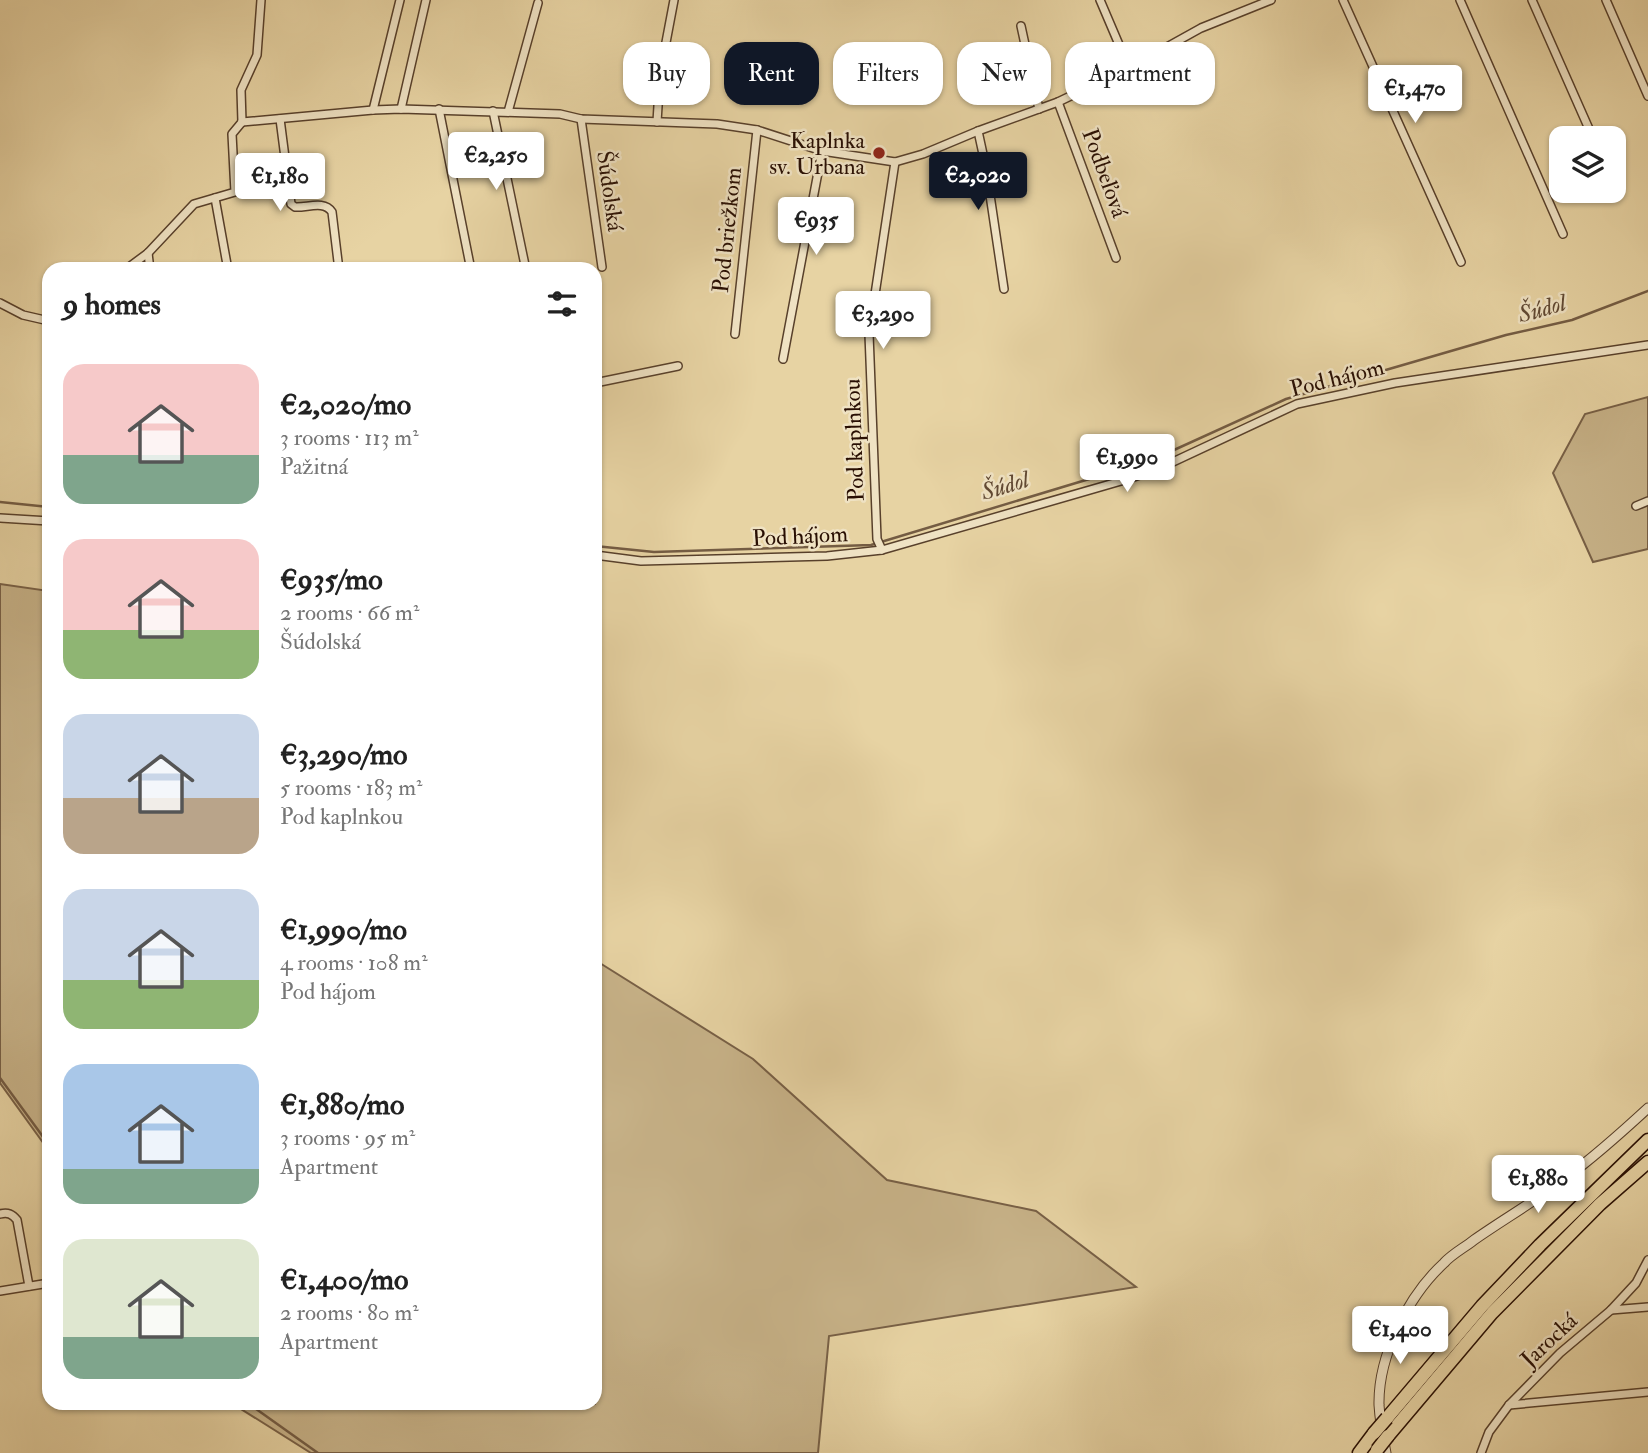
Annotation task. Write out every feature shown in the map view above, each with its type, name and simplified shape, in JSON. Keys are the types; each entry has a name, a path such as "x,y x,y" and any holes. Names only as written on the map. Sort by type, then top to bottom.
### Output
{"highway":[{"path":"1359,1453 1433,1362 1498,1289 1648,1140"},
{"path":"1379,1452 1388,1436 1492,1313 1600,1203 1648,1161"}],"street":[{"path":"136,262 148,253 194,204 235,192 232,134 242,122 241,90 257,55 261,0"},
{"path":"373,110 400,0"},
{"path":"401,109 426,0"},
{"path":"657,122 660,74 674,0"},
{"path":"1100,0 1118,42"},
{"name":"Šúdolská","path":"1176,42 1247,5 1271,0"},
{"path":"1343,0 1461,262"},
{"path":"1460,0 1563,234"},
{"path":"1532,0 1587,126"},
{"path":"1606,0 1648,96"},
{"path":"508,112 538,3"},
{"path":"1021,26 1039,109"},
{"name":"Šúdolská","path":"242,122 401,109 560,114 581,119 718,124 757,130 822,151 895,162 923,154 1065,99"},
{"name":"Podbeľová","path":"1058,102 1116,258"},
{"path":"439,109 469,262"},
{"path":"494,111 524,262"},
{"path":"280,119 291,204 295,207 324,205 330,208 338,262"},
{"name":"Šúdolská","path":"581,119 601,262"},
{"name":"Pod briežkom","path":"735,334 757,130"},
{"path":"978,131 1004,289"},
{"path":"783,359 822,151"},
{"name":"Pod kaplnkou","path":"880,546 869,334 895,162"},
{"path":"215,198 227,262"},
{"path":"148,253 149,262"},
{"path":"0,303 23,315 42,319"},
{"name":"Pod hájom","path":"602,556 641,561 827,556 880,546 1128,479 1160,468 1297,404 1395,383 1648,345"},
{"path":"602,382 678,366"},
{"path":"1636,506 1648,501"},
{"path":"0,518 42,521"},
{"path":"1379,1452 1379,1404 1392,1340 1423,1284 1445,1261 1566,1178 1608,1145 1648,1108"},
{"path":"0,1214 7,1213 18,1220 29,1286"},
{"name":"Jarocká","path":"1481,1453 1489,1432 1509,1405 1560,1353 1611,1310 1636,1283 1648,1260"},
{"path":"0,1291 42,1284"},
{"path":"1611,1310 1648,1307"},
{"path":"1509,1405 1648,1392"}],"shaded area":[{"path":"1648,397 1648,549 1593,562 1553,473 1585,414"},
{"path":"0,584 42,590 42,1141 0,1083"},
{"path":"602,964 753,1059 887,1180 1036,1211 1136,1287 829,1336 818,1453 311,1453 243,1410 602,1410"}],"waterway":[{"name":"Šúdol","path":"602,547 654,552 871,545 1152,460 1286,399 1506,335 1572,320 1648,291"},
{"name":"Šúdol","path":"0,502 42,506"},
{"path":"0,1078 42,1135"},
{"path":"257,1410 318,1453"}],"place":[{"name":"Kaplnka sv. Urbana","path":"879,153"}]}
